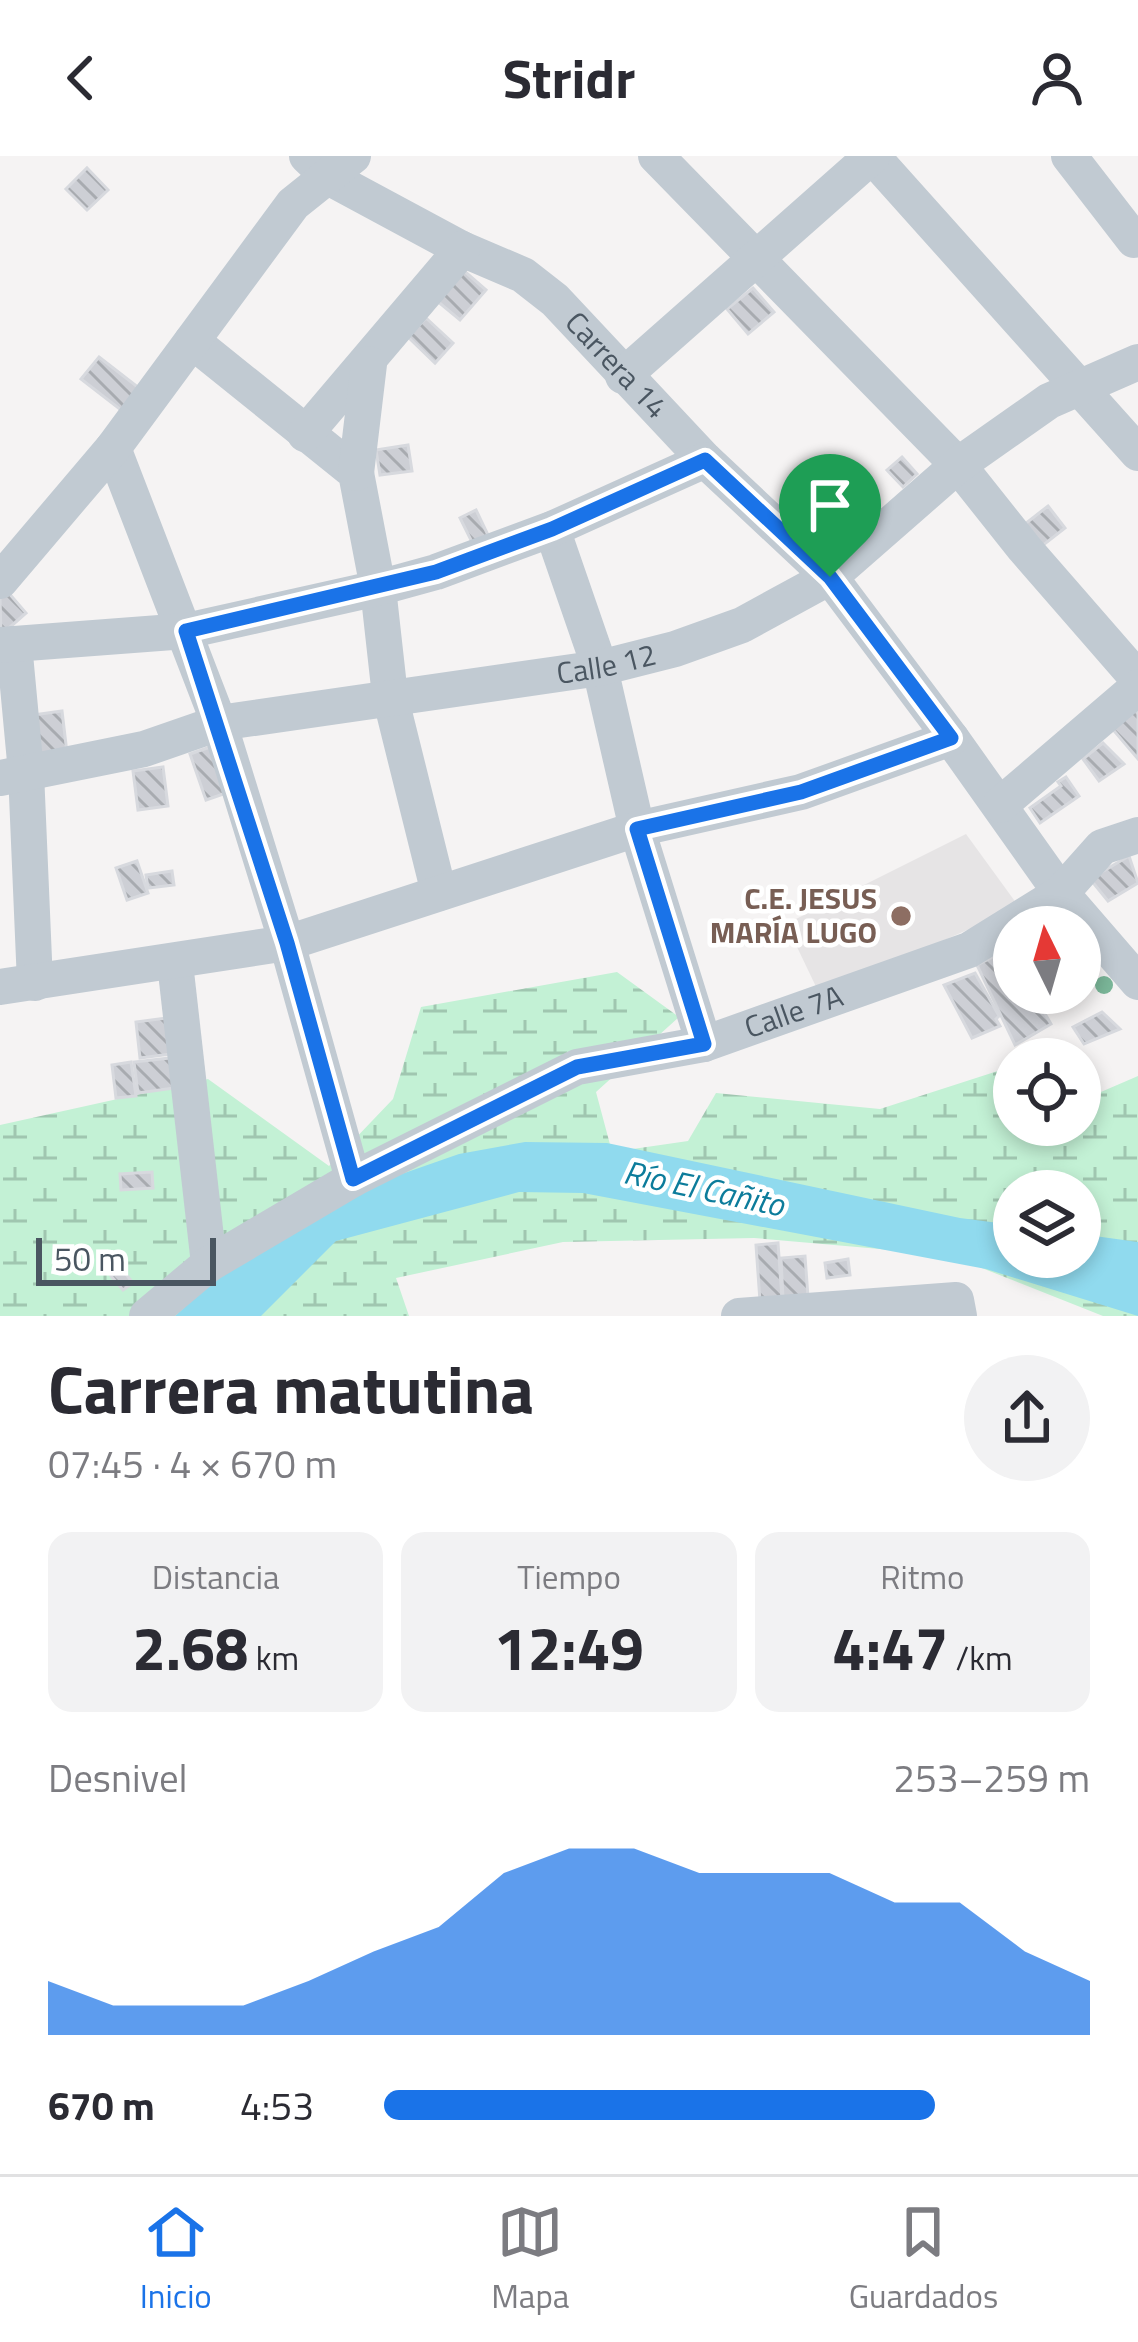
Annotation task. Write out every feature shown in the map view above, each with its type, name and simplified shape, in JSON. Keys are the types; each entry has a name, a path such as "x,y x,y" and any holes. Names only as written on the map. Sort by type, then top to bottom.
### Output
{"street":[{"path":"656,156 958,465 1138,683 1000,805"},
{"path":"623,376 872,156 1138,453"},
{"path":"1069,156 1136,240"},
{"path":"0,581 112,448 293,204 330,163"},
{"name":"Carrera 14","path":"330,163 462,249 523,275 555,299 705,460 830,577 1060,893 1138,982"},
{"path":"305,434 462,249"},
{"path":"193,341 356,473"},
{"name":"Calle 12","path":"13,775 144,749 219,723 599,668 675,649 742,625 830,577 958,465 1076,387 1138,362"},
{"path":"369,364 356,473 378,588 390,696 439,893"},
{"path":"112,448 219,723 353,1179"},
{"path":"705,460 552,529 378,588 186,631 7,644 18,985 287,943 637,829 801,792 951,738"},
{"path":"552,529 599,668 637,829 704,1044"},
{"name":"Calle 7A","path":"147,1316 209,1264 353,1179 577,1067 704,1044 969,950 1060,893 1102,847 1138,835"},
{"path":"175,963 209,1264"},
{"path":"753,1315 958,1308"}],"shaded area":[{"name":"C.E. JESUS MARÍA LUGO","path":"966,834 1018,906 993,906 993,918 820,995 786,924"}],"green space":[{"path":"617,972 679,1017 596,1092 612,1152 688,1141 716,1093 880,1109 993,1073 993,1146 1101,1146 1101,1092 1138,1076 1138,1316 1103,1316 1007,1278 1101,1278 1101,1170 993,1170 993,1272 949,1255 754,1238 563,1242 396,1278 409,1316 0,1316 0,1125 208,1079 329,1166 393,1099 421,1007"}],"water":[{"name":"Río El Cañito","path":"525,1142 607,1143 993,1222 993,1271 583,1193 519,1192 336,1241 261,1316 175,1316 239,1258 373,1184 459,1154"},
{"path":"1101,1237 1138,1242 1138,1316 1015,1278 1101,1278"}],"building":[{"path":"87,168 108,190 87,210 66,189"},
{"path":"463,270 486,290 460,320 436,300"},
{"path":"753,288 774,312 748,334 727,309"},
{"path":"426,318 453,343 435,363 408,337"},
{"path":"99,357 139,388 121,410 81,379"},
{"path":"408,445 412,471 380,475 376,450"},
{"path":"902,457 917,474 903,487 887,470"},
{"path":"1048,506 1065,528 1042,546 1025,524"},
{"path":"476,510 488,535 472,542 460,518"},
{"path":"7,591 26,613 1,635 0,597"},
{"path":"1138,705 1138,759 1110,726"},
{"path":"62,711 67,753 38,757 33,715"},
{"path":"1103,743 1124,764 1099,781 1083,759"},
{"path":"213,746 229,792 206,800 190,754"},
{"path":"163,767 168,806 138,810 133,771"},
{"path":"1066,777 1079,796 1040,823 1030,808"},
{"path":"1129,856 1138,883 1108,901 1090,879"},
{"path":"137,861 148,893 127,900 116,868"},
{"path":"172,871 174,885 148,888 146,875"},
{"path":"993,957 993,999 977,965"},
{"path":"975,973 1000,1026 972,1038 944,985"},
{"path":"1101,1013 1120,1029 1098,1038 1080,1038 1073,1027"},
{"path":"1000,1014 1045,1014 1051,1024 1027,1038 1012,1038"},
{"path":"174,1017 178,1053 140,1058 136,1022"},
{"path":"170,1058 174,1088 138,1093 134,1062"},
{"path":"131,1062 136,1096 116,1098 112,1065"},
{"path":"152,1172 153,1188 121,1190 120,1174"},
{"path":"778,1243 782,1299 760,1301 756,1245"},
{"path":"805,1256 808,1297 783,1298 781,1258"},
{"path":"848,1259 850,1275 827,1278 825,1263"},
{"path":"121,1268 133,1283 123,1290 111,1276"}],"place":[{"name":"C.E. JESUS MARÍA LUGO","path":"901,916"}],"route":[{"path":"705,460 830,577 951,738 801,792 637,829 704,1044 577,1067 353,1179 287,943 186,631 436,572 552,529 705,460"}]}
